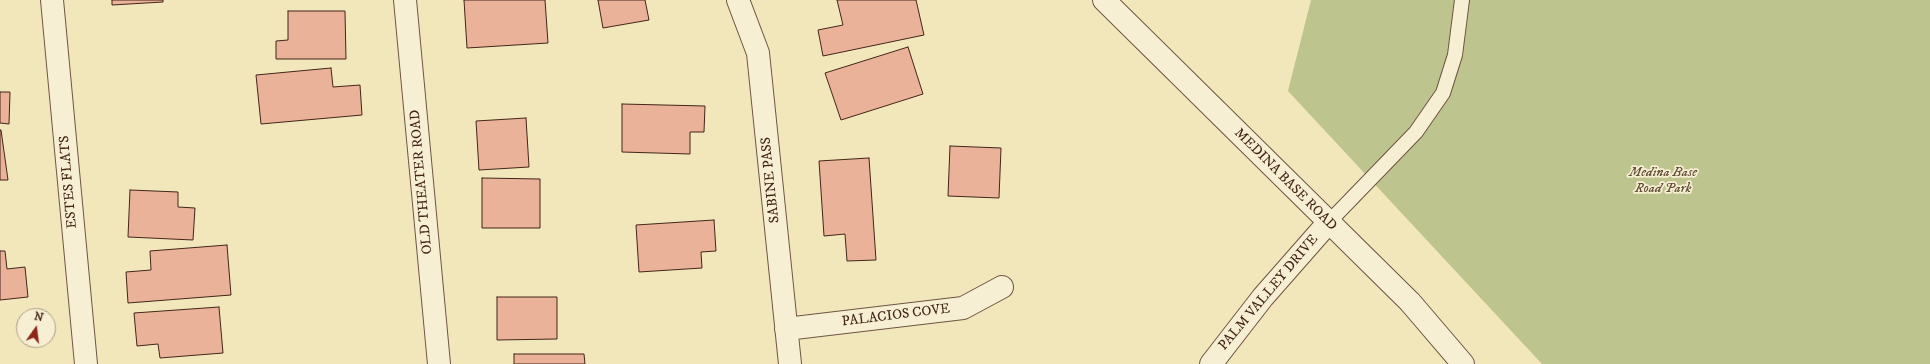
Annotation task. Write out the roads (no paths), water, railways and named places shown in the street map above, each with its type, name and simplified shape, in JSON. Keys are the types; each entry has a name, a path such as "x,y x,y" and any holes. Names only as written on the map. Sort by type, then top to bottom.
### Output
{"street":[{"name":"ESTES FLATS","path":"52,0 86,364"},
{"name":"OLD THEATER ROAD","path":"405,0 439,364"},
{"name":"SABINE PASS","path":"738,0 758,53 790,364"},
{"name":"MEDINA BASE ROAD","path":"1104,0 1328,223 1410,302 1463,364"},
{"name":"PALM VALLEY DRIVE","path":"1211,364 1263,297 1328,223"},
{"name":"PALACIOS COVE","path":"786,329 963,308 1002,287"}],"lane":[{"path":"1328,223 1416,132 1444,93 1455,55 1462,0"}],"park label":[{"name":"Medina Base Road Park","path":"1663,182"}]}
